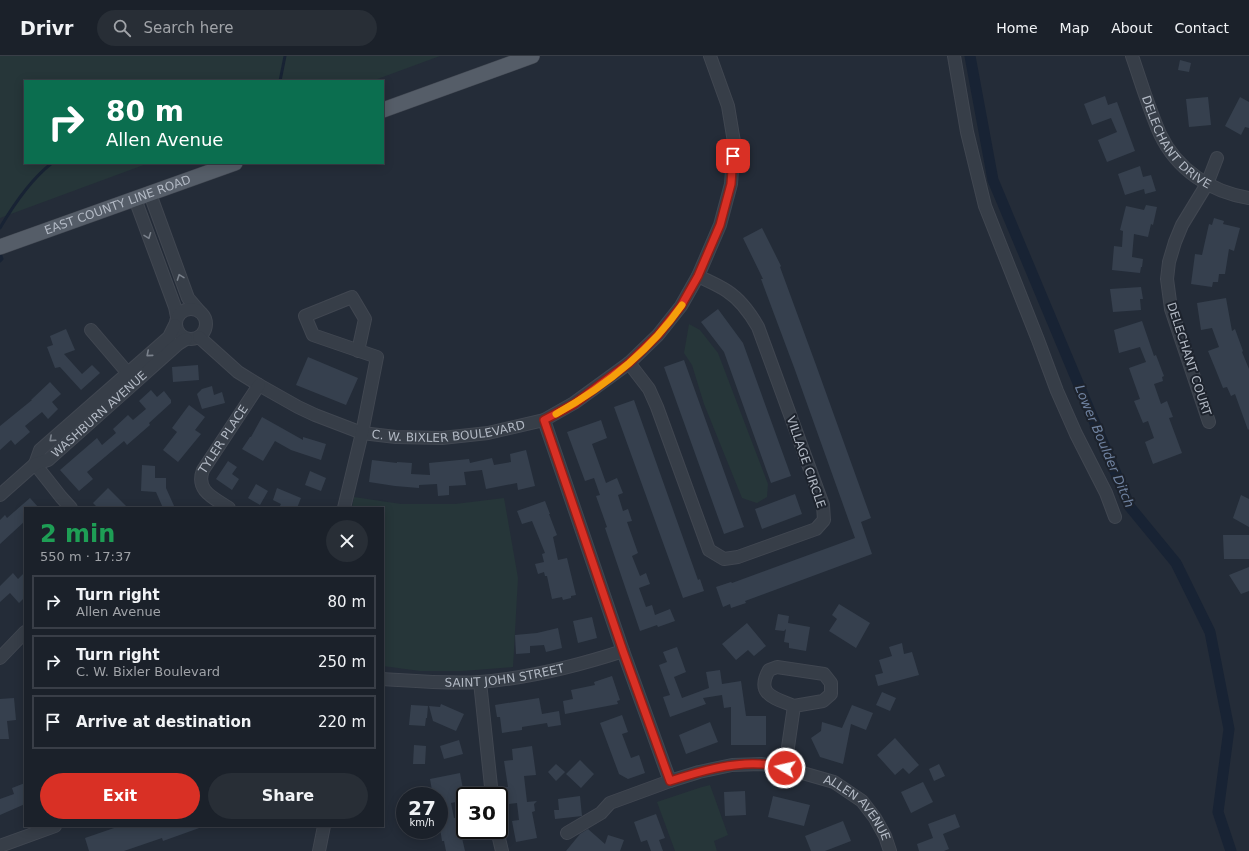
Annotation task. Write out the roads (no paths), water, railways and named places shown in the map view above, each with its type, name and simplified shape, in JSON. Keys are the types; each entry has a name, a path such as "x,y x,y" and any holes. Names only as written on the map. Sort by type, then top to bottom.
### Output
{"main road":[{"path":"384,110 532,56"},
{"name":"EAST COUNTY LINE ROAD","path":"5,245 135,200 232,164"}],"street":[{"name":"C. W. BIXLER BOULEVARD","path":"199,337 238,372 259,385 315,415 362,433 396,437 442,438 488,433 544,420 574,404 629,363 662,329 681,306 698,276 720,225 731,184 734,142 728,106 710,56"},
{"path":"954,56 967,132 985,206 1057,391 1076,434 1106,493 1114,517"},
{"name":"DELECHANT DRIVE","path":"1132,56 1161,135 1179,162 1191,174 1207,184 1235,196 1249,198"},
{"name":"DELECHANT COURT","path":"1209,422 1171,309 1167,279 1169,262 1182,225 1207,184 1217,158"},
{"path":"135,200 175,306 178,334 190,340 199,337 203,334 206,324 205,319 188,298 150,194"},
{"name":"VILLAGE CIRCLE","path":"629,363 649,389 658,407 709,550 724,559 738,557 816,529 824,520 823,505 758,327 740,301 726,290 698,276"},
{"path":"344,507 362,433 377,358 313,335 305,316 352,297 364,319 358,351"},
{"path":"176,321 180,313 189,309 199,311"},
{"name":"WASHBURN AVENUE","path":"35,464 40,450 169,337 176,321"},
{"path":"91,330 136,382"},
{"name":"WASHBURN AVENUE","path":"35,464 48,460 178,344 186,339"},
{"name":"TYLER PLACE","path":"227,507 206,493 201,485 201,475 259,385"},
{"path":"544,420 623,651 670,781"},
{"path":"0,495 35,464 70,507"},
{"path":"0,658 24,633"},
{"name":"SAINT JOHN STREET","path":"384,679 436,682 480,682 532,675 586,663 623,651"},
{"path":"777,667 824,674 831,682 831,694 823,701 794,706 768,695 764,687 765,678 769,670 777,667"},
{"path":"480,682 491,787"},
{"path":"785,768 794,706"},
{"name":"ALLEN AVENUE","path":"567,833 600,813 610,803 670,781 699,772 732,765 761,764 785,768 834,782 862,801 875,818 885,836 890,851"},
{"path":"0,846 51,827"},
{"path":"319,851 324,827"},
{"path":"499,839 502,851"}],"waterway":[{"path":"280,80 285,56"},
{"name":"Lower Boulder Ditch","path":"970,56 993,180 1130,507 1176,563 1210,632 1229,729 1218,812 1231,851"},
{"path":"0,228 23,193 51,164"},
{"path":"0,253 2,259 0,261"}]}
